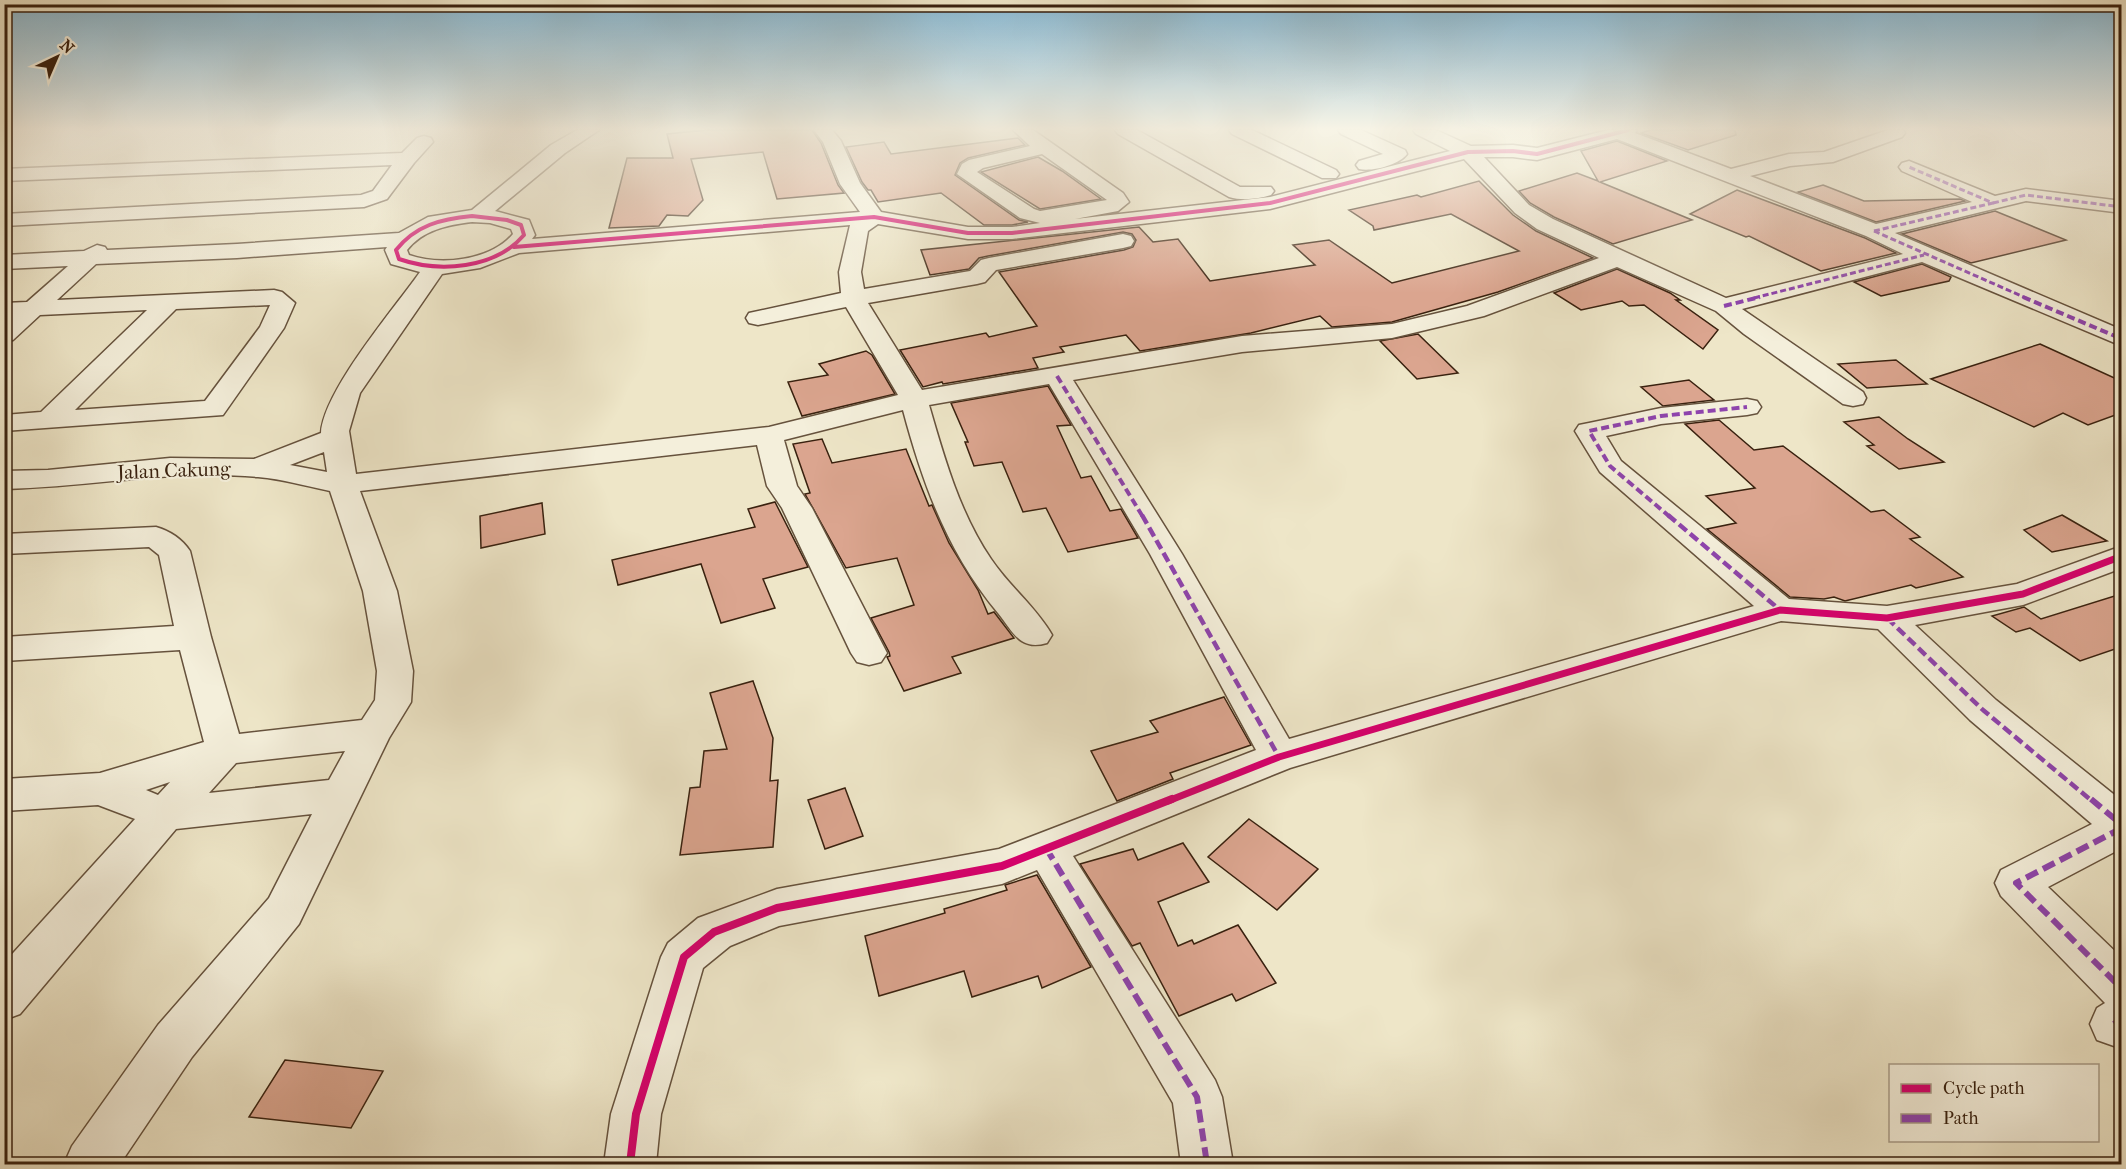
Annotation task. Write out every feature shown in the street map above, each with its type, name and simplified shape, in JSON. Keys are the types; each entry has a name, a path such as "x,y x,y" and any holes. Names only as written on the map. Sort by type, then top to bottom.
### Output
{"street":[{"path":"4,220 364,201 380,195 388,185"},
{"path":"478,215 515,185"},
{"path":"850,185 874,217"},
{"path":"983,185 1027,214 1040,217 1111,207 1119,202 1116,197 1098,185"},
{"path":"1221,185 1236,193 1248,194 1288,185"},
{"path":"514,247 874,217 968,233 1012,233 1270,203 1343,185"},
{"path":"1498,185 1522,209 1545,224 1724,306 1753,329 1853,398"},
{"path":"1757,185 1874,231 1924,255 2121,339"},
{"path":"1951,185 1994,203"},
{"path":"1874,231 2026,195 2121,207"},
{"path":"4,335 140,213"},
{"path":"478,215 507,218 521,225 524,235 514,247 493,258 435,268 413,266 399,259 396,250 402,239 416,230 437,222 478,215"},
{"path":"874,217 858,229 850,272 853,298 914,399 934,474 970,551 999,593 1035,635"},
{"path":"4,262 402,239"},
{"path":"758,318 853,298 977,277 989,265 1127,240"},
{"path":"1724,306 1924,255"},
{"name":"Jalan Cakung","path":"4,480 48,479 170,467 258,468 343,483 769,435 914,399 1242,344 1392,332 1475,311 1618,259"},
{"path":"90,1164 175,1041 284,911 373,733 393,702 395,671 380,591 343,483 336,437 338,416 347,393 435,268"},
{"path":"4,310 274,297 283,303 272,328 213,409 4,423"},
{"path":"49,420 168,303"},
{"path":"1057,376 1166,554 1279,757"},
{"path":"1747,407 1661,416 1589,431 1610,466 1780,610"},
{"path":"769,435 782,486 797,508 869,653"},
{"path":"258,468 336,437"},
{"path":"4,544 156,537 174,551 194,637 225,750"},
{"path":"630,1164 636,1114 684,957 714,932 777,908 1002,866 1279,757 1780,610 1887,618 2024,594 2121,556"},
{"path":"1887,618 1983,710 2121,826 2016,883 2119,1011"},
{"path":"4,649 194,637"},
{"path":"4,795 100,789 225,750 373,733"},
{"path":"7,990 225,750"},
{"path":"100,789 165,814 341,795"},
{"path":"1046,848 1197,1097 1207,1164"}],"building":[{"path":"620,185 698,185 703,200 688,216 667,215 659,226 609,228"},
{"path":"773,185 838,185 844,193 777,199"},
{"path":"864,185 969,185 1019,220 1028,222 1012,225 984,225 941,193 878,202 871,190 868,190"},
{"path":"1001,185 1081,185 1101,199 1040,209"},
{"path":"1466,185 1483,185 1513,215 1536,231 1593,258 1498,292 1392,322 1332,327 1320,316 1251,333 1140,351 1126,335 1060,347 1064,352 1033,358 1038,368 943,384 942,382 923,387 900,350 986,333 989,337 1037,326 999,272 1124,250 1133,247 1136,240 1132,234 1123,232 979,258 969,269 930,275 921,250 1139,227 1153,242 1178,239 1210,281 1315,265 1293,245 1329,240 1392,283 1519,251 1451,214 1374,230 1373,226 1349,210 1417,195 1421,197"},
{"path":"1540,185 1606,185 1692,220 1613,244 1554,217 1530,203 1519,191"},
{"path":"1823,185 1864,201 1960,199 1965,201 1876,222 1798,192"},
{"path":"1737,190 1865,238 1896,253 1821,271 1749,236 1746,237 1690,214"},
{"path":"1995,211 2066,240 1971,263 1902,234"},
{"path":"1922,264 1951,277 1949,281 1881,296 1854,282"},
{"path":"1617,269 1670,293 1680,300 1676,300 1718,330 1703,349 1644,305 1629,306 1622,301 1581,310 1554,293"},
{"path":"1418,334 1458,373 1417,379 1380,341"},
{"path":"2040,344 2121,381 2121,413 2088,425 2063,413 2034,427 1931,379"},
{"path":"866,351 872,355 895,394 802,416 788,382 828,375 819,364"},
{"path":"1896,360 1927,384 1867,388 1838,364"},
{"path":"1689,380 1714,400 1663,406 1641,387"},
{"path":"1048,386 1071,425 1057,426 1081,478 1091,476 1110,511 1121,509 1138,538 1068,552 1046,508 1023,512 1002,462 974,466 965,442 968,442 951,403"},
{"path":"1879,417 1944,462 1899,469 1867,446 1874,445 1844,422"},
{"path":"1719,420 1754,450 1783,446 1871,512 1884,510 1920,537 1910,539 1963,577 1916,588 1911,585 1845,601 1834,597 1824,599 1790,597 1707,529 1736,523 1706,496 1755,488 1685,424"},
{"path":"822,439 832,463 906,449 929,506 932,505 949,543 978,590 988,614 994,612 1014,638 952,657 961,673 904,691 887,657 890,656 889,652 871,618 914,605 897,558 846,568 805,494 810,493 793,444"},
{"path":"775,502 808,567 763,579 775,608 721,623 701,564 618,585 612,560 755,527 748,509"},
{"path":"542,503 545,534 481,548 480,516"},
{"path":"2062,515 2107,541 2052,552 2024,530"},
{"path":"2121,594 2121,647 2080,661 2030,628 2016,632 1992,616 2024,607 2041,619"},
{"path":"753,681 773,738 770,781 778,780 773,847 680,855 690,788 700,787 704,751 727,749 710,693"},
{"path":"1224,697 1251,745 1170,773 1173,779 1117,801 1091,751 1158,732 1150,721"},
{"path":"845,788 863,836 825,849 808,800"},
{"path":"1249,819 1318,869 1277,910 1208,857"},
{"path":"1183,843 1209,882 1158,902 1178,946 1192,940 1194,944 1238,925 1276,983 1236,1001 1232,994 1179,1016 1140,943 1132,946 1080,864 1133,849 1138,860"},
{"path":"1037,875 1091,967 1042,988 1038,976 972,997 964,971 879,996 865,936 945,913 944,909 1007,890 1005,885"},
{"path":"285,1060 383,1071 351,1128 249,1117"}],"marked path":[{"path":"1874,231 1993,203 1950,185"},
{"path":"1993,203 2026,195 2122,207"},
{"path":"1874,231 1924,255 2122,339"},
{"path":"1724,306 1924,255"},
{"path":"1057,376 1166,554 1279,757"},
{"path":"1747,407 1661,416 1589,431 1610,466 1780,610"},
{"path":"1887,618 1983,710 2122,825"},
{"path":"2122,828 2016,883 2122,989"},
{"path":"1046,848 1197,1097 1207,1164"},
{"path":"2114,1024 2122,1018"}],"cycle path":[{"path":"514,247 874,217 968,233 1012,233 1270,203 1342,185"},
{"path":"472,216 507,220 521,225 524,235 514,247 487,259 443,267 428,267 399,259 396,250 406,238 419,229 435,222 472,216"},
{"path":"630,1164 636,1114 684,957 714,932 777,908 1002,866 1279,757 1780,610 1887,618 2023,594 2122,556"}]}
